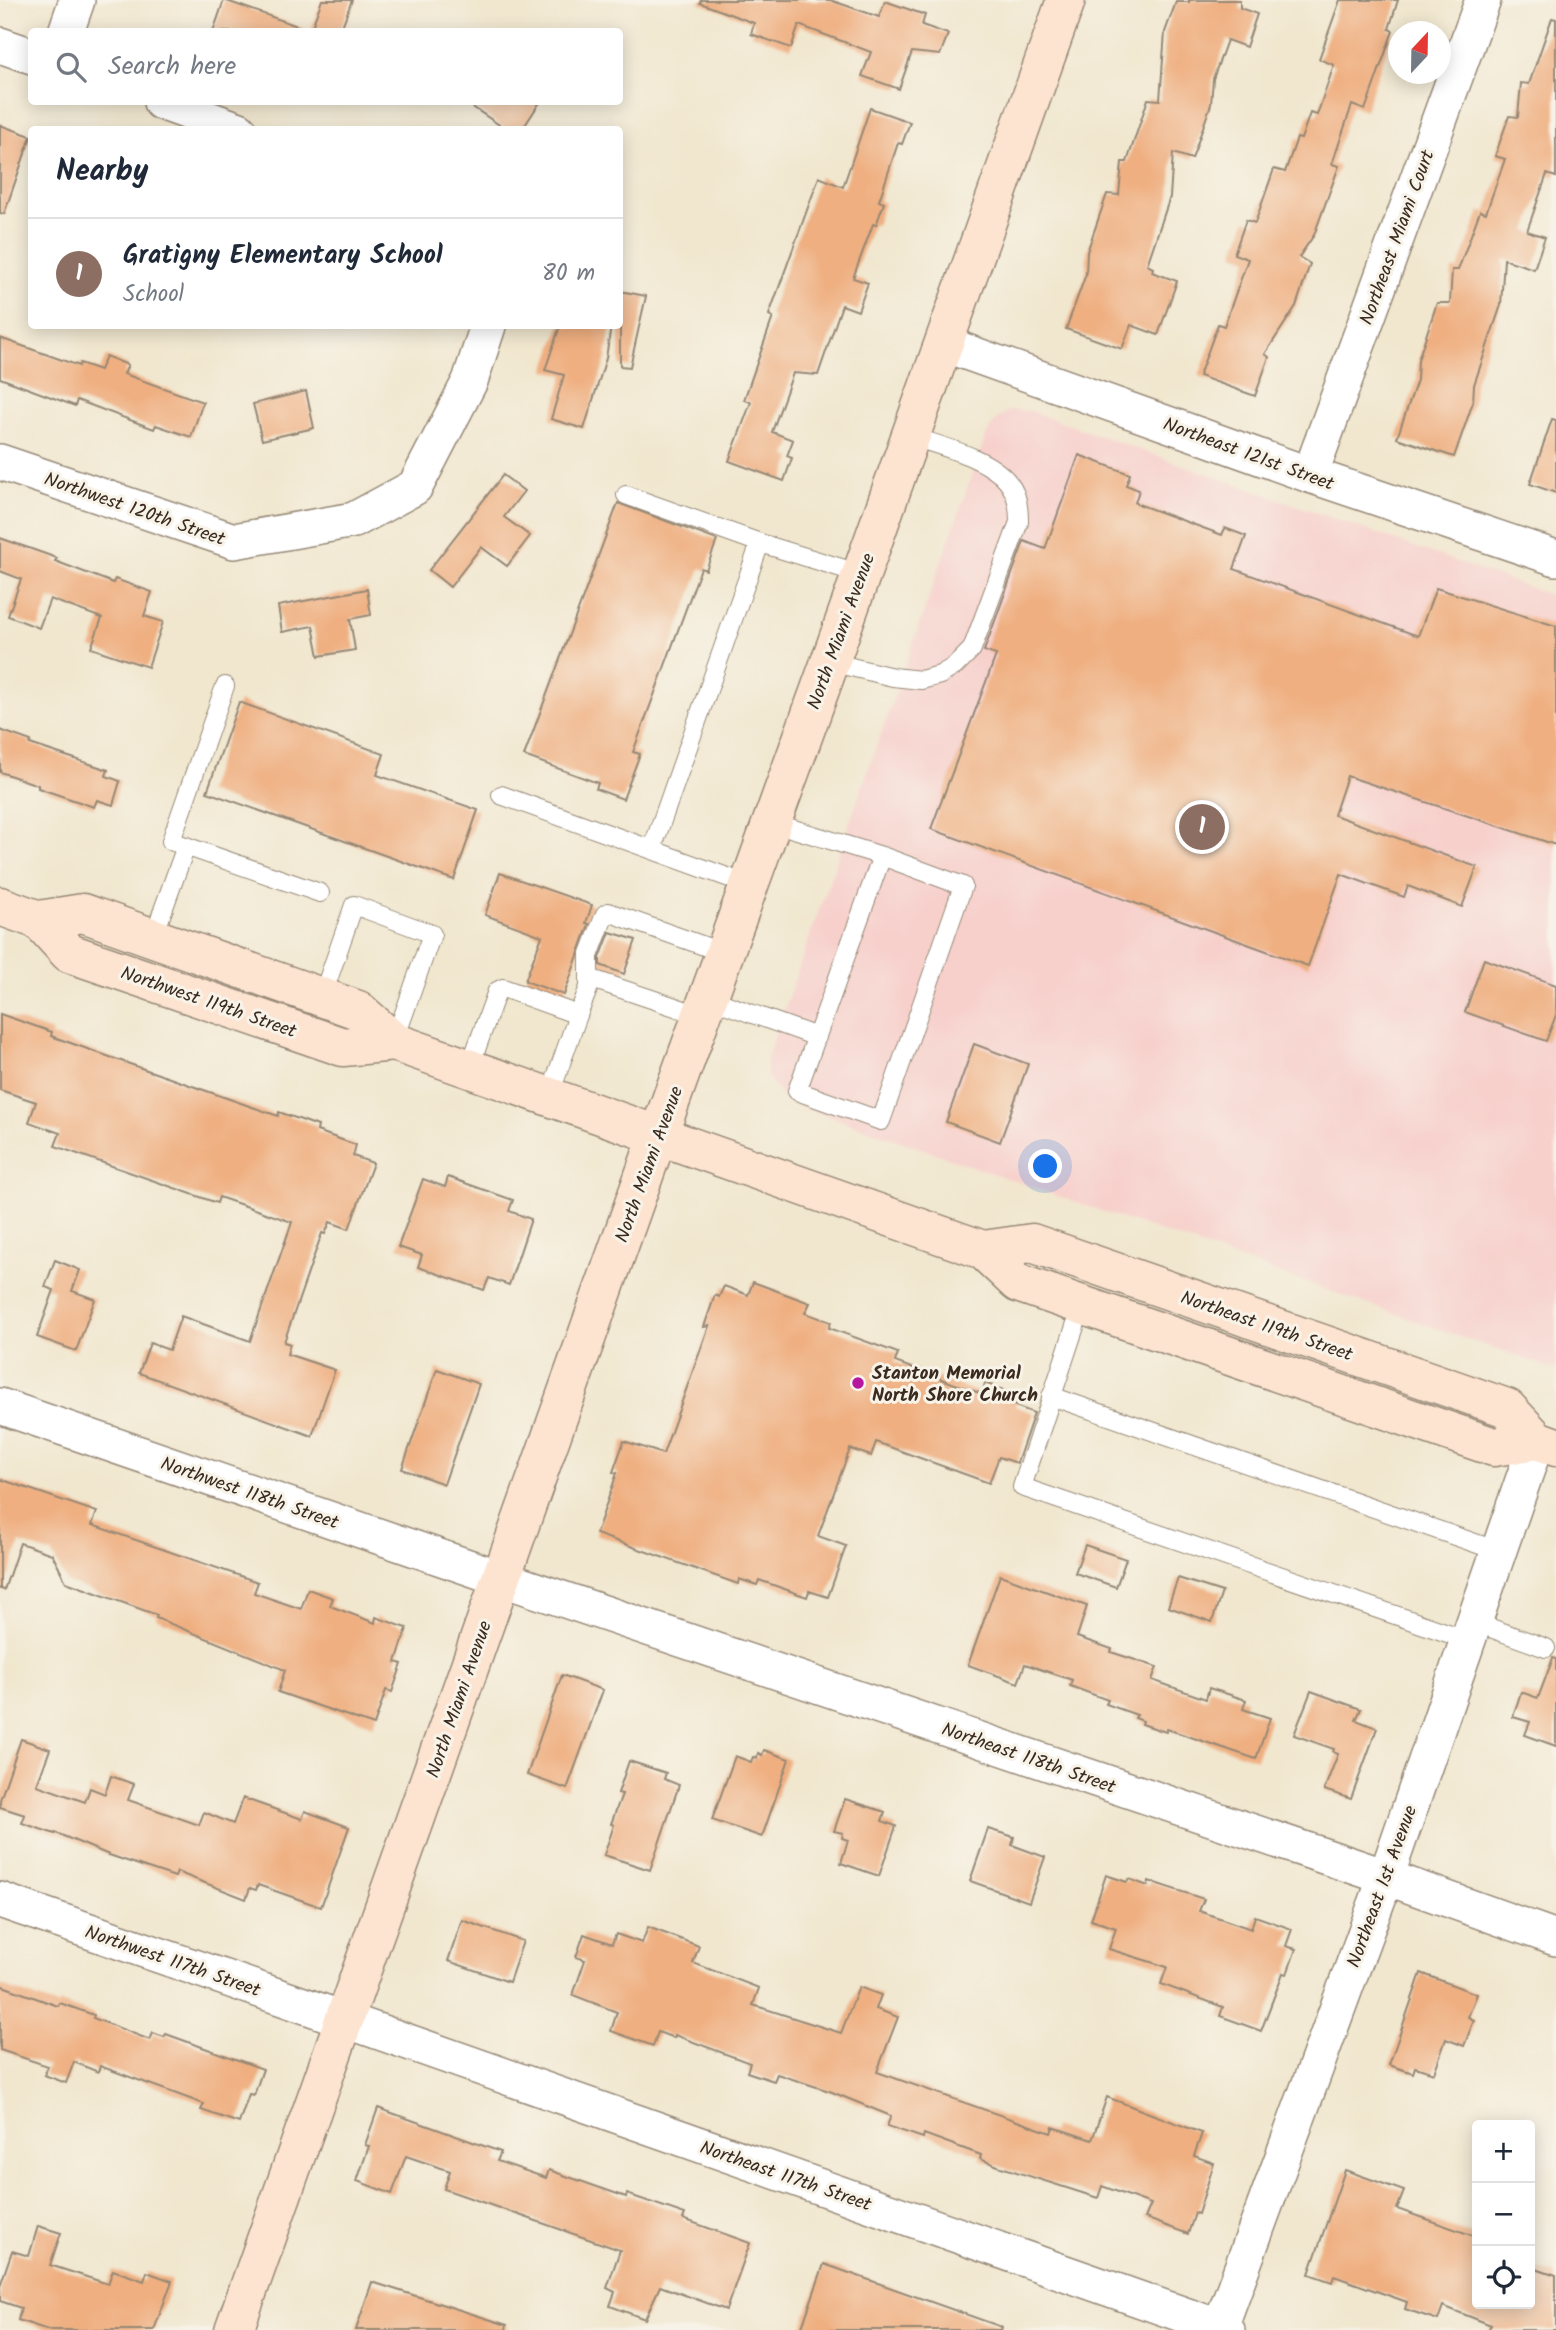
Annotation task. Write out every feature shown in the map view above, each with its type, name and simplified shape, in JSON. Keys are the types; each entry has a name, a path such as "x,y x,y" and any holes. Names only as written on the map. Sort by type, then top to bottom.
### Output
{"main road":[{"name":"North Miami Avenue","path":"234,2330 658,1136 944,344 1059,2"},
{"name":"Northwest 119th Street","path":"0,906 39,920 83,914 322,997 358,1010 394,1042 658,1136"},
{"name":"Northwest 119th Street","path":"39,920 69,953 330,1043 343,1047 394,1042"},
{"name":"Northeast 119th Street","path":"658,1136 983,1250 1018,1283 1494,1447 1546,1443"},
{"name":"Northeast 119th Street","path":"983,1250 1032,1243 1507,1408 1546,1443"}],"street":[{"path":"68,28 78,0"},
{"name":"Northeast Miami Court","path":"1310,475 1483,0"},
{"path":"0,45 28,54"},
{"path":"169,105 228,126"},
{"name":"Northwest 120th Street","path":"0,463 234,541 354,520 415,487 470,381 487,329"},
{"name":"Northeast 121st Street","path":"944,344 1310,475 1556,558"},
{"name":"Northwest 118th Street","path":"0,1406 500,1578"},
{"name":"Northeast 1st Avenue","path":"1222,2329 1386,1877 1498,1551 1546,1443"},
{"name":"Northeast 118th Street","path":"500,1578 1386,1877 1556,1938"},
{"name":"Northwest 117th Street","path":"0,1900 346,2020"},
{"name":"Northeast 117th Street","path":"346,2020 1222,2329"}],"lane":[{"path":"830,662 893,677 921,680 940,676 955,666 972,649 1019,522 1019,504 1010,484 992,468 958,452 910,436"},
{"path":"626,495 760,543 861,574"},
{"path":"652,849 760,543"},
{"path":"225,686 171,841 320,893"},
{"path":"501,795 749,885"},
{"path":"771,821 883,856 963,886 881,1121 797,1091 883,856"},
{"path":"153,938 186,846"},
{"path":"322,997 354,905 432,934 394,1042"},
{"path":"549,1097 589,987 589,956 605,914 608,912 724,953"},
{"path":"589,978 817,1037"},
{"path":"468,1069 498,992 503,988 578,1015"},
{"path":"1082,1305 1022,1487 1471,1631 1546,1648"},
{"path":"1051,1396 1498,1551"}],"shaded area":[{"path":"1011,410 1030,411 1556,597 1556,1370 786,1101 767,1077 767,1058 986,435 996,420"}],"building":[{"path":"224,0 303,28 214,28"},
{"path":"322,0 352,0 342,28 312,28"},
{"path":"701,0 830,0 879,17 885,1 925,15 922,25 948,34 940,55 912,52 899,89 862,76 871,52 799,25 791,48 751,34 754,23 700,3"},
{"path":"1240,0 1240,8 1257,14 1246,47 1227,40 1213,79 1211,104 1192,159 1173,153 1170,197 1147,265 1153,268 1152,272 1177,281 1158,335 1131,325 1122,349 1066,329 1086,274 1087,252 1107,194 1119,195 1122,162 1127,162 1148,99 1160,100 1165,32 1176,2"},
{"path":"1340,0 1398,0 1391,21 1388,21 1388,45 1365,110 1352,105 1332,164 1339,166 1314,235 1299,257 1310,264 1296,306 1265,354 1269,357 1255,396 1199,376 1218,324 1224,326 1248,259 1234,254 1246,220 1255,223 1274,169 1285,172 1297,138 1301,139 1310,113 1317,115 1334,65 1319,59"},
{"path":"1552,18 1556,19 1556,177 1547,174 1527,231 1545,237 1534,269 1504,259 1501,305 1474,385 1473,402 1454,457 1397,438 1417,380 1418,360 1437,303 1450,303 1452,270 1458,270 1480,211 1486,213 1505,159 1495,156 1509,116 1518,117 1521,83 1529,84"},
{"path":"470,105 538,105 525,126 501,126"},
{"path":"870,108 910,122 902,144 898,143 879,201 884,203 876,225 873,224 853,278 868,283 858,311 842,305 818,375 793,373 772,432 793,440 787,456 792,458 784,481 729,461 751,402 744,400 773,317 769,315 819,177 843,187"},
{"path":"0,125 28,135 28,145 4,214 0,213"},
{"path":"623,292 646,296 630,367 620,366"},
{"path":"559,329 611,329 606,358 584,429 551,419 564,375 545,370"},
{"path":"0,338 79,366 80,363 100,370 106,356 128,365 124,374 203,402 191,437 156,425 154,429 77,400 75,406 0,378"},
{"path":"306,391 314,428 262,440 253,404"},
{"path":"1552,419 1556,420 1556,493 1530,484"},
{"path":"1079,455 1130,474 1126,485 1139,490 1135,503 1222,535 1225,528 1246,536 1234,569 1418,636 1436,588 1556,626 1556,845 1347,776 1334,815 1477,867 1462,907 1408,886 1404,897 1341,874 1308,966 931,829 996,655 984,651 1024,541 1045,549"},
{"path":"503,475 524,491 504,517 530,536 507,566 481,547 450,587 429,570"},
{"path":"618,503 717,540 706,570 701,568 633,752 640,754 623,799 596,789 598,783 524,756"},
{"path":"0,538 57,558 55,561 113,583 115,579 152,592 144,616 163,622 148,667 91,648 102,618 50,599 39,628 8,616 21,579 0,571"},
{"path":"367,589 371,615 350,619 355,650 319,656 313,626 282,632 278,606"},
{"path":"239,702 384,754 377,775 478,810 454,880 207,792"},
{"path":"0,730 31,741 30,744 108,770 106,776 120,781 113,805 97,800 94,807 0,772"},
{"path":"500,873 592,905 586,923 589,924 564,995 525,981 542,936 485,915"},
{"path":"610,932 636,940 624,974 600,965"},
{"path":"1484,959 1556,985 1556,1015 1546,1041 1465,1012"},
{"path":"0,1014 52,1032 51,1036 124,1062 278,1116 279,1112 318,1126 317,1131 356,1145 353,1156 373,1163 349,1229 330,1222 325,1234 322,1233 284,1342 290,1344 287,1354 335,1370 312,1436 139,1373 150,1343 169,1350 181,1316 250,1341 292,1222 219,1197 217,1203 55,1146 60,1133 29,1122 36,1102 0,1090"},
{"path":"974,1044 1028,1064 1000,1142 946,1122"},
{"path":"448,1177 513,1200 509,1211 531,1219 509,1285 489,1278 484,1290 418,1267 422,1255 398,1247 423,1179 445,1187"},
{"path":"55,1260 80,1270 72,1291 95,1299 76,1351 37,1337 54,1290 45,1287"},
{"path":"753,1282 810,1303 805,1313 831,1322 829,1328 898,1353 895,1362 982,1394 985,1383 1019,1396 1015,1406 1034,1413 1017,1463 999,1457 989,1483 876,1442 871,1456 850,1449 818,1536 846,1546 828,1597 809,1591 807,1597 759,1580 757,1585 739,1579 738,1584 596,1534 617,1473 613,1472 624,1441 663,1454 709,1326 704,1327 715,1295 719,1297 724,1286 748,1295"},
{"path":"437,1369 479,1384 444,1484 402,1469"},
{"path":"0,1479 97,1512 92,1525 258,1582 254,1593 301,1609 308,1589 333,1598 330,1606 375,1623 376,1617 407,1628 396,1662 402,1664 392,1692 386,1690 374,1725 278,1692 285,1670 156,1618 157,1615 66,1582 52,1554 20,1543 4,1590 0,1589"},
{"path":"1085,1545 1126,1559 1116,1587 1075,1573"},
{"path":"1000,1575 1087,1606 1077,1637 1112,1649 1111,1652 1157,1667 1152,1680 1206,1699 1209,1688 1246,1700 1243,1709 1270,1718 1256,1759 1167,1729 1166,1732 1142,1724 1143,1721 1135,1718 1137,1715 1106,1704 1108,1700 1070,1686 1072,1680 1025,1664 1018,1683 968,1665"},
{"path":"1178,1578 1222,1592 1212,1622 1168,1607"},
{"path":"1553,1658 1556,1659 1556,1746 1525,1735 1530,1722 1513,1717 1521,1692 1538,1698"},
{"path":"562,1675 603,1690 567,1789 527,1775"},
{"path":"1311,1691 1361,1709 1356,1720 1377,1728 1351,1799 1324,1790 1338,1754 1333,1752 1334,1749 1294,1735"},
{"path":"21,1739 50,1749 37,1785 85,1802 90,1788 105,1794 111,1776 134,1784 128,1800 199,1825 204,1812 233,1824 243,1798 302,1819 305,1811 349,1827 321,1907 258,1885 256,1890 250,1888 246,1899 177,1872 175,1877 22,1823 25,1815 0,1807"},
{"path":"764,1750 789,1759 762,1837 712,1820 735,1756 751,1762 753,1757 757,1758 758,1753 762,1755"},
{"path":"629,1761 666,1773 664,1779 679,1785 650,1870 604,1855 622,1794 618,1793"},
{"path":"845,1799 885,1812 882,1821 896,1826 879,1876 841,1863 848,1840 842,1838 843,1833 834,1831"},
{"path":"988,1829 1014,1837 1012,1845 1045,1857 1029,1902 970,1881"},
{"path":"1106,1875 1148,1886 1149,1881 1204,1899 1199,1911 1251,1929 1255,1916 1292,1929 1286,1946 1296,1949 1287,1974 1283,1973 1261,2031 1220,2016 1223,2007 1161,1984 1167,1967 1109,1949 1116,1928 1091,1920"},
{"path":"462,1920 523,1941 509,1982 448,1961"},
{"path":"648,1927 699,1946 693,1963 759,1988 753,2005 841,2033 859,1987 881,1995 876,2009 898,2017 877,2072 1051,2133 1053,2127 1092,2140 1107,2097 1202,2133 1194,2156 1214,2163 1198,2214 1195,2213 1188,2234 1145,2218 1151,2204 1102,2186 1098,2198 998,2166 980,2159 981,2155 924,2134 923,2138 887,2126 891,2116 832,2092 777,2074 774,2081 747,2072 750,2063 675,2035 674,2038 658,2032 653,2046 611,2031 617,2012 573,1995 585,1960 576,1957 584,1934 612,1944 616,1934 642,1943"},
{"path":"1421,1973 1477,1994 1468,2017 1474,2020 1464,2046 1446,2039 1434,2073 1415,2067 1413,2073 1389,2065"},
{"path":"0,1985 58,2006 60,2003 94,2015 93,2018 150,2040 153,2033 164,2037 166,2034 263,2069 254,2095 249,2094 239,2123 201,2110 204,2104 100,2066 98,2072 74,2062 66,2083 44,2075 48,2066 0,2050"},
{"path":"378,2108 501,2152 497,2161 546,2178 549,2170 626,2197 627,2194 685,2214 683,2219 750,2243 726,2310 660,2286 645,2319 610,2306 615,2292 607,2288 620,2250 444,2189 450,2171 406,2156 392,2194 357,2181 369,2146 365,2145"},
{"path":"1345,2170 1404,2191 1397,2209 1472,2235 1472,2309 1535,2309 1535,2268 1556,2275 1556,2330 1488,2330 1491,2325 1443,2306 1438,2320 1405,2309 1407,2302 1334,2276 1332,2282 1309,2274"},
{"path":"38,2226 61,2233 50,2265 108,2284 113,2270 144,2281 147,2272 172,2281 154,2330 48,2330 18,2320 21,2308 0,2301 0,2286 12,2251 29,2256"},
{"path":"824,2264 1002,2327 1001,2330 801,2330"},
{"path":"372,2282 507,2325 506,2330 356,2330"}],"place":[{"name":"Gratigny Elementary School","path":"1202,827"},
{"name":"Stanton Memorial North Shore Church","path":"858,1383"}]}
